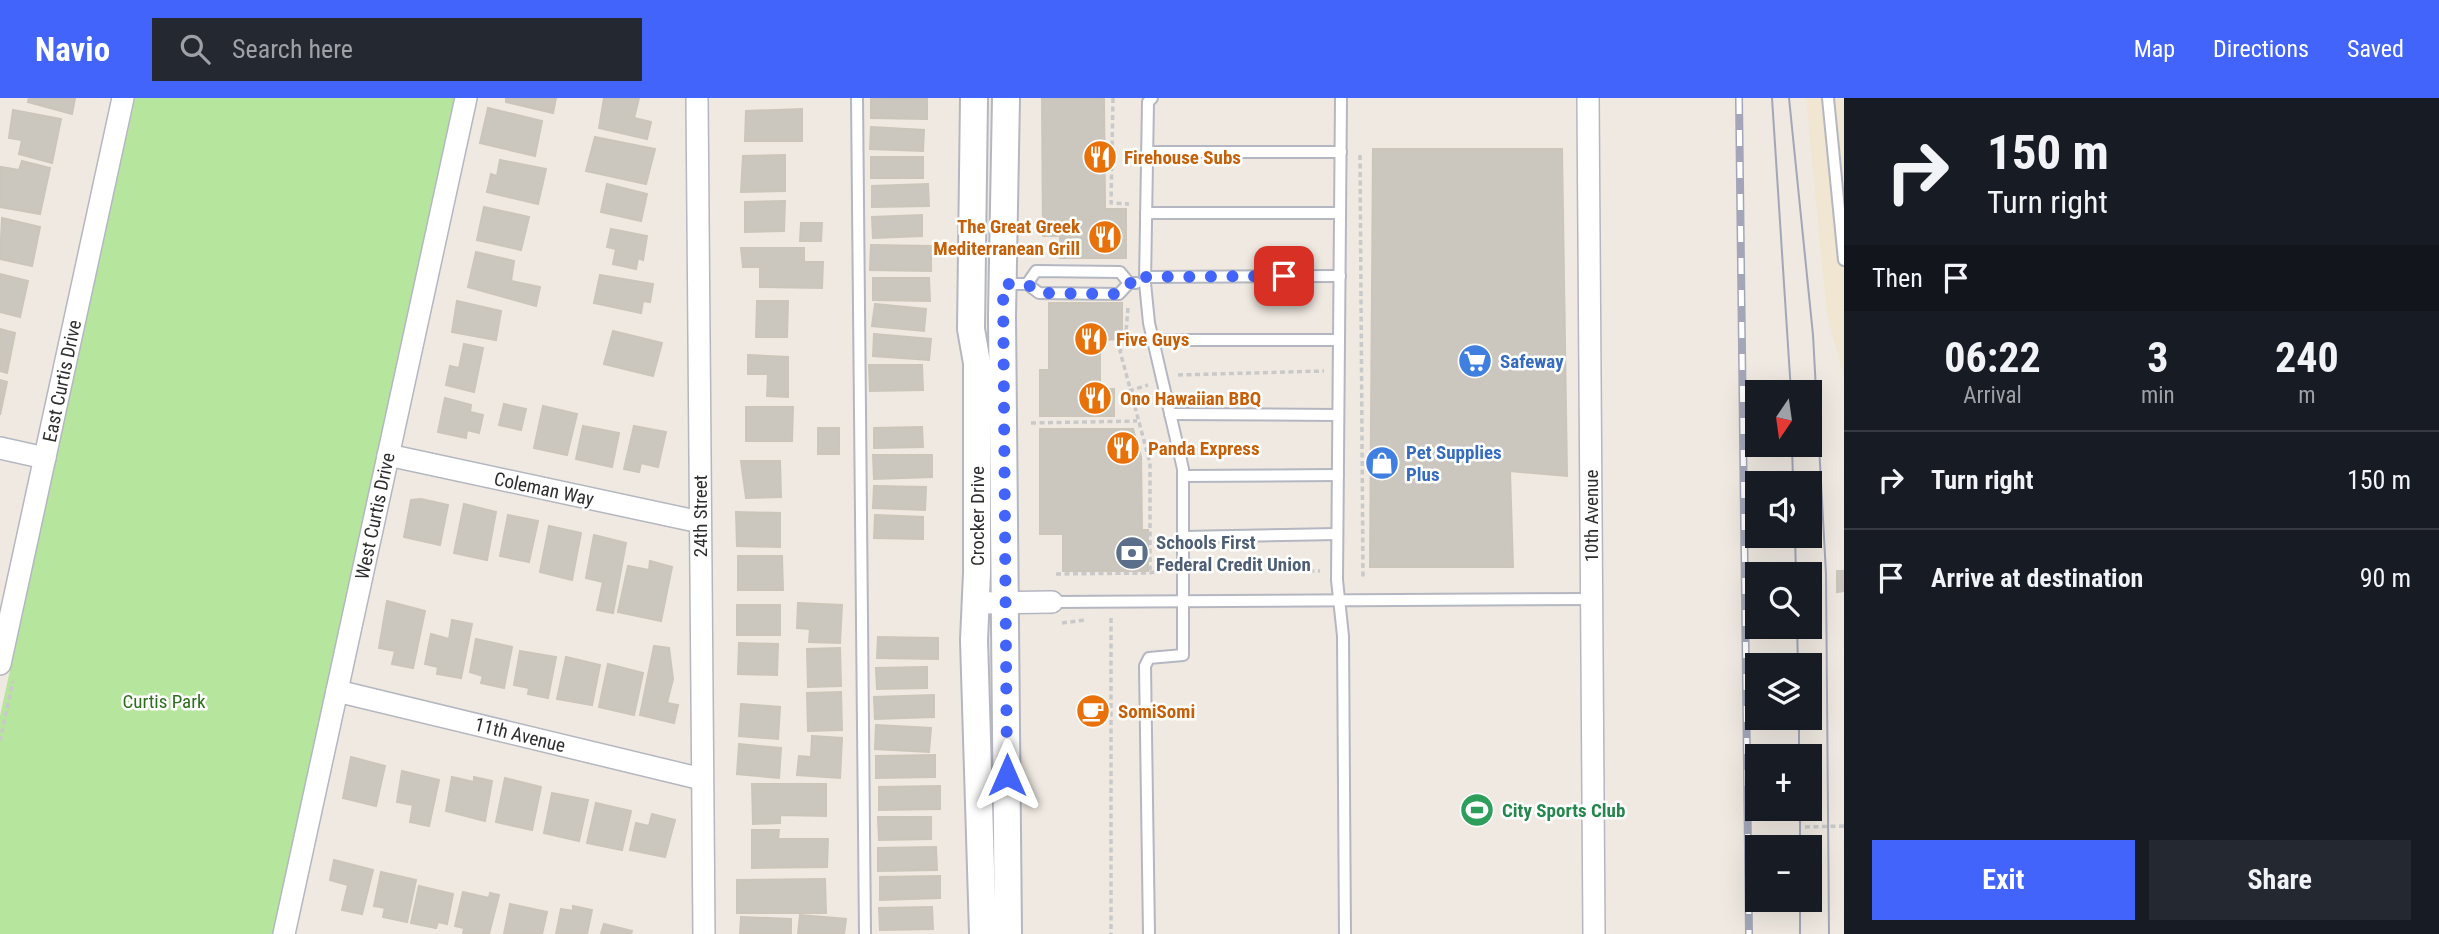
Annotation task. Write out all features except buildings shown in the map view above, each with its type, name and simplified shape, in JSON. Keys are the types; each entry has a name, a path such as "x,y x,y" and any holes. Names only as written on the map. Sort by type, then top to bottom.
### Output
{"street":[{"name":"East Curtis Drive","path":"0,664 123,98"},
{"name":"West Curtis Drive","path":"284,934 466,98"},
{"name":"24th Street","path":"697,98 704,934"},
{"name":"Crocker Drive","path":"974,98 971,329 977,363 974,640 982,934"},
{"name":"Crocker Drive","path":"1006,98 1015,284 1006,603 1009,934"},
{"name":"10th Avenue","path":"1588,98 1594,934"},
{"path":"0,448 45,458"},
{"name":"Coleman Way","path":"388,455 700,523"},
{"path":"976,603 1052,602"},
{"name":"11th Avenue","path":"337,691 702,779"}],"lane":[{"path":"857,98 865,934"},
{"path":"1149,934 1145,666 1149,658 1155,656 1183,655 1183,476 1153,340 1145,280 1148,102 1152,98"},
{"path":"1341,98 1337,580 1340,601 1345,934"},
{"path":"1828,98 1844,260"},
{"path":"1147,152 1340,152"},
{"path":"1146,213 1340,213"},
{"path":"1015,284 1036,271 1120,272 1129,283"},
{"path":"1015,284 1039,293 1119,294 1129,283 1145,280 1340,276"},
{"path":"1153,340 1339,340"},
{"path":"1170,414 1338,415"},
{"path":"1183,476 1338,475"},
{"path":"1183,537 1337,534"},
{"path":"1052,602 1591,599"}],"path":[{"path":"1113,98 1111,203 1129,204 1129,215"},
{"path":"1360,155 1363,580"},
{"path":"1128,300 1125,345 1120,351 1150,463 1150,573"},
{"path":"1129,391 1185,372 1361,371"},
{"path":"1031,422 1137,421"},
{"path":"1056,574 1150,573 1165,569"},
{"path":"1198,569 1319,569 1324,580"},
{"path":"1111,617 1111,934"},
{"path":"1805,827 1844,827"}],"shaded area":[{"path":"1806,98 1844,98 1844,378 1827,314"}],"green space":[{"name":"Curtis Park","path":"135,98 456,98 275,934 0,934 0,716"}],"tram line":[{"path":"1772,98 1790,380"},
{"path":"1789,98 1813,335 1826,574 1829,934"},
{"path":"1792,457 1793,471"},
{"path":"1795,548 1796,562"},
{"path":"1797,639 1798,653"},
{"path":"1799,730 1799,744"},
{"path":"1800,821 1800,835"},
{"path":"1800,912 1800,934"}],"railway":[{"path":"1739,98 1749,934"}],"place":[{"name":"Firehouse Subs","path":"1100,157"},
{"name":"The Great Greek Mediterranean Grill","path":"1105,237"},
{"name":"Five Guys","path":"1091,339"},
{"name":"Safeway","path":"1475,361"},
{"name":"Ono Hawaiian BBQ","path":"1095,398"},
{"name":"Panda Express","path":"1123,448"},
{"name":"Pet Supplies Plus","path":"1382,463"},
{"name":"Schools First Federal Credit Union","path":"1132,553"},
{"name":"SomiSomi","path":"1093,711"},
{"name":"City Sports Club","path":"1477,810"}],"route":[{"path":"1007,775 1003,284 1027,284 1039,293 1119,294 1129,283 1145,283 1145,277 1284,276"}]}
